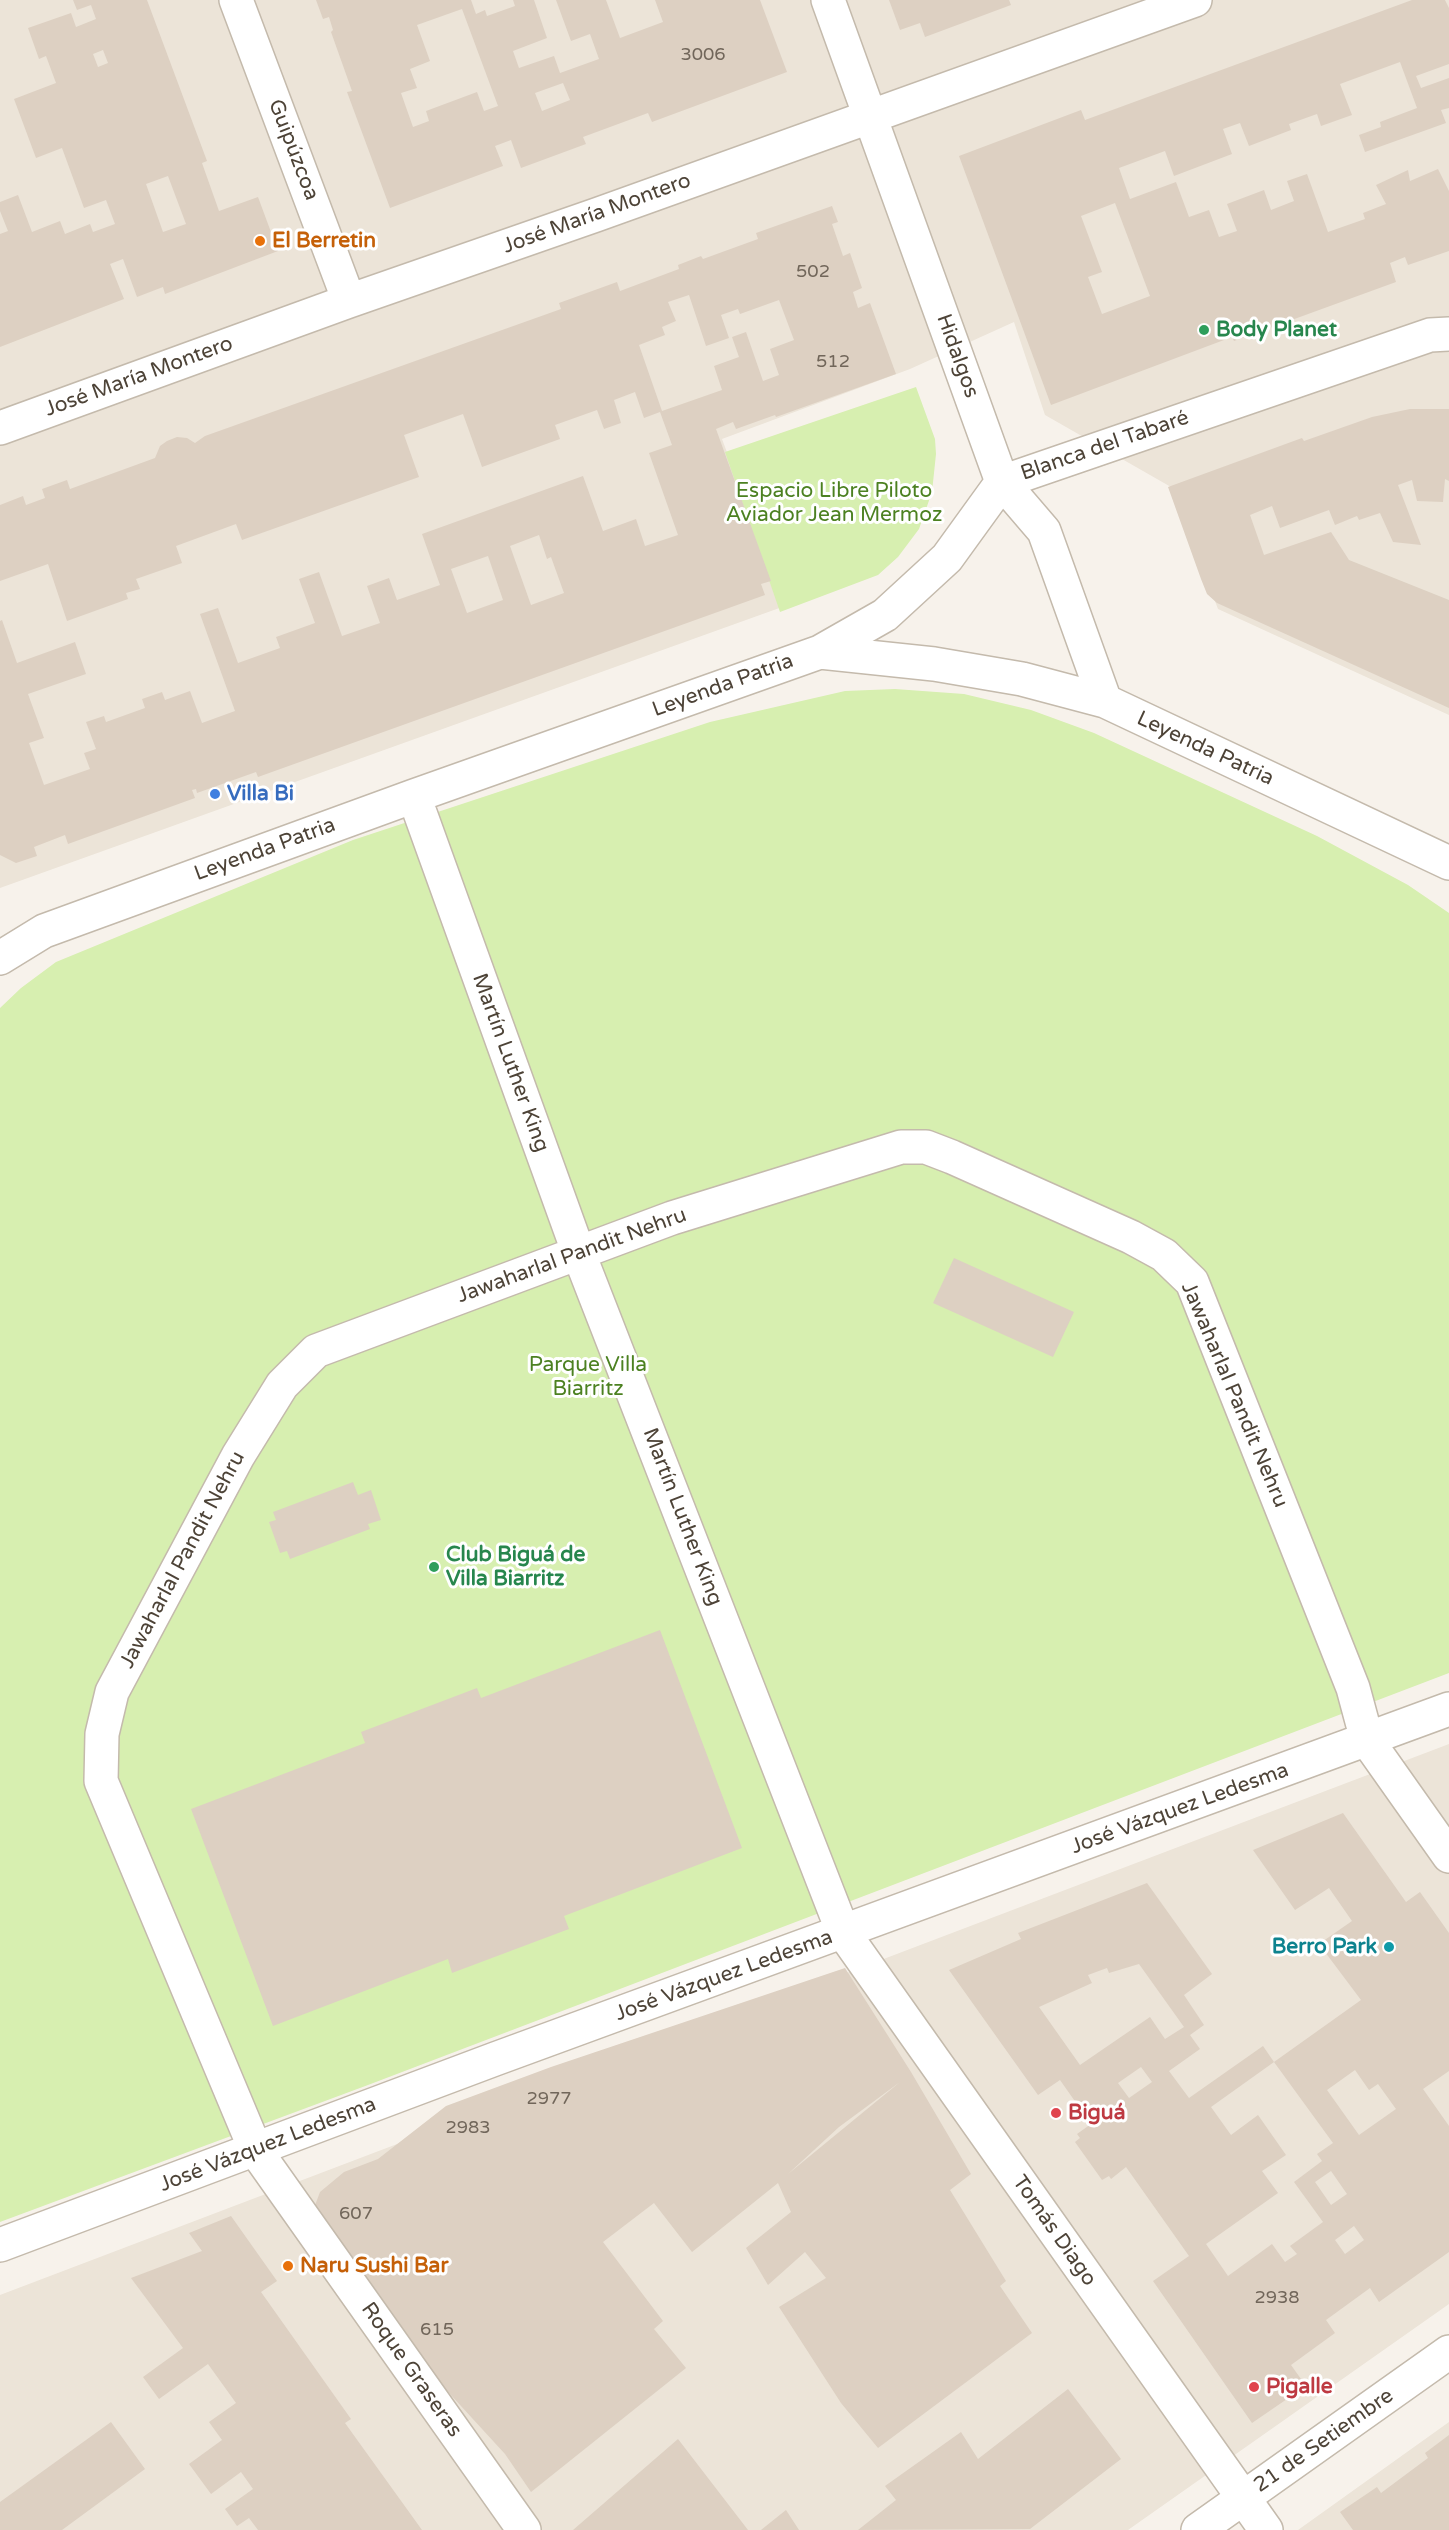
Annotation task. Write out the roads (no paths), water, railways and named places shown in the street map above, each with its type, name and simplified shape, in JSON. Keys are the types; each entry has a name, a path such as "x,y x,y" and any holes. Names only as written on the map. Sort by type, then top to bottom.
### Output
{"street":[{"name":"Guipúzcoa","path":"236,0 349,301"},
{"name":"Hidalgos","path":"828,0 1002,482 1044,531 1105,701"},
{"name":"José María Montero","path":"0,428 349,301 1195,0"},
{"name":"Blanca del Tabaré","path":"820,652 885,615 947,558 1002,482 1430,335 1449,334"},
{"name":"Leyenda Patria","path":"0,958 44,931 414,796 820,652 934,664 1022,679 1105,701 1232,763 1449,863"},
{"name":"Martín Luther King","path":"414,796 579,1254 843,1932"},
{"name":"Jawaharlal Pandit Nehru","path":"255,2151 101,1781 102,1734 112,1692 238,1456 282,1384 316,1350 672,1218 901,1147 926,1147 1131,1237 1164,1255 1192,1282 1353,1688 1367,1740"},
{"name":"José Vázquez Ledesma","path":"0,2245 495,2059 1449,1709"},
{"path":"1367,1740 1449,1856"},
{"name":"Tomás Diago","path":"843,1932 1266,2530"},
{"name":"Roque Graseras","path":"255,2151 524,2530"},
{"name":"21 de Setiembre","path":"1198,2530 1449,2352"}],"place":[{"name":"El Berretin","path":"260,241"},
{"name":"Body Planet","path":"1204,330"},
{"name":"Villa Bi","path":"215,794"},
{"name":"Club Biguá de Villa Biarritz","path":"434,1567"},
{"name":"Berro Park","path":"1389,1947"},
{"name":"Biguá","path":"1056,2113"},
{"name":"Naru Sushi Bar","path":"288,2266"},
{"name":"Pigalle","path":"1254,2387"}],"park label":[{"name":"Espacio Libre Piloto Aviador Jean Mermoz","path":"834,503"},
{"name":"Parque Villa Biarritz","path":"588,1377"}]}
